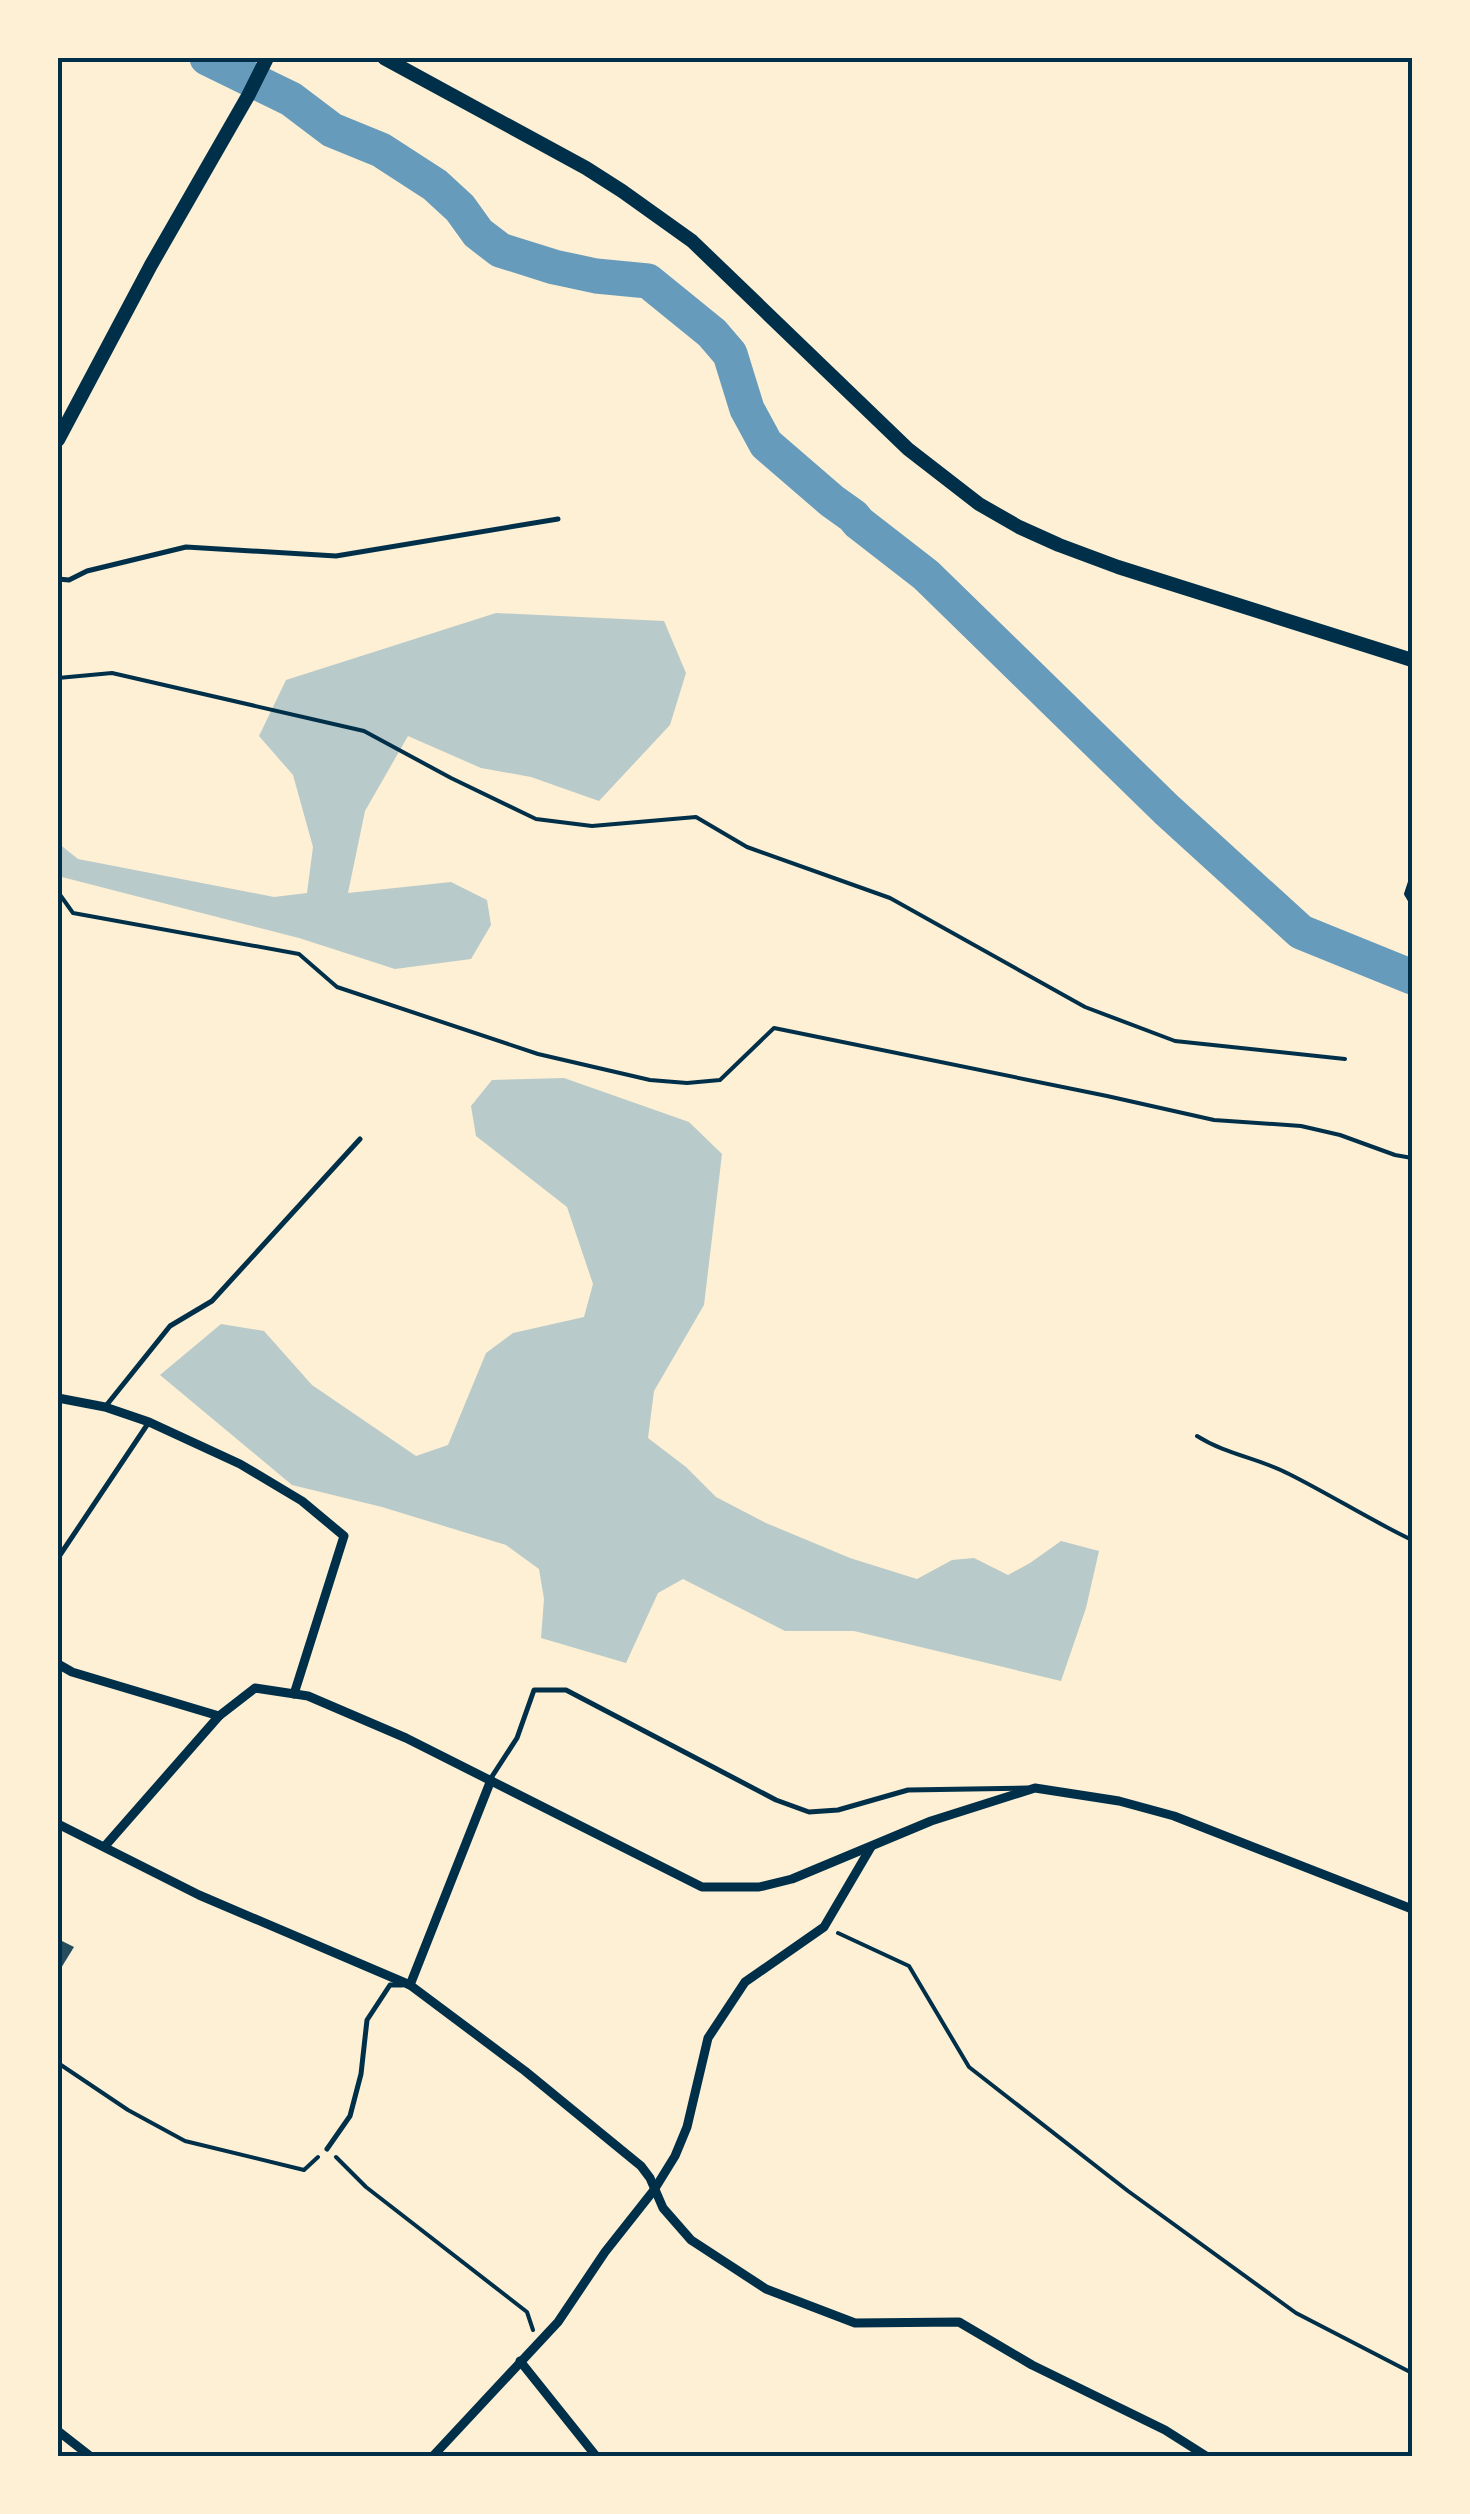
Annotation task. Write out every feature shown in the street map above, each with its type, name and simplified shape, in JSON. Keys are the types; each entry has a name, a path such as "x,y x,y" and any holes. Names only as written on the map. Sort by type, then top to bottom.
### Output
{"main road":[{"path":"384,58 586,168 692,242 908,448 979,504 1058,545 1118,567 1412,660"},
{"path":"58,440 265,61"}],"street":[{"path":"58,1398 105,1407 149,1422 240,1464 302,1501 344,1536 294,1694"},
{"path":"58,1664 72,1672 219,1716"},
{"path":"105,1846 219,1716 255,1688 308,1696 406,1738 702,1886 759,1888 931,1822 1035,1788 1118,1800 1174,1816 1412,1909"},
{"path":"410,1985 490,1780"},
{"path":"58,1824 199,1895 410,1985 525,2071 641,2166 663,2208 691,2240 766,2289 855,2323 959,2322 1032,2366 1165,2430 1206,2456"},
{"path":"432,2456 558,2322 605,2252 654,2190 687,2127 708,2038 745,1982 824,1926 870,1847"},
{"path":"520,2361 596,2456"},
{"path":"58,2431 90,2456"}],"lane":[{"path":"58,579 69,580 87,571 186,547 336,556 558,519"},
{"path":"105,1407 170,1326 212,1301 360,1139"},
{"path":"58,1558 149,1422"},
{"path":"490,1780 516,1738 534,1690 566,1690 776,1800 809,1812 838,1810 908,1790 1035,1788"},
{"path":"327,2149 350,2116 362,2074 366,2020 390,1984 410,1985"}],"path":[{"path":"58,678 112,673 364,731 536,819 592,826 696,816 747,847 890,898 1085,1008 1175,1041 1345,1059"},
{"path":"1412,876 1406,894 1412,904"},
{"path":"58,892 73,913 299,954 337,987 538,1054 650,1080 720,1080 774,1028 1214,1120 1301,1126 1412,1158"},
{"path":"1196,1436 1216,1448 1286,1472 1412,1540"},
{"path":"824,1926 909,1966 969,2067 1128,2191 1296,2312 1412,2373"},
{"path":"58,2063 128,2110 185,2141 304,2170 327,2149 366,2187 526,2312 537,2344"}],"shaded area":[{"path":"496,613 664,621 686,673 670,725 599,801 531,777 481,768 408,736 365,811 348,893 451,882 487,900 491,925 471,959 395,969 299,938 58,876 58,843 78,859 274,897 307,893 313,847 293,775 259,736 286,680"},
{"path":"564,1078 689,1122 722,1154 704,1305 654,1391 648,1438 716,1497 850,1558 917,1579 952,1560 974,1558 1008,1575 1061,1541 1099,1551 1086,1608 1061,1681 854,1631 785,1631 683,1579 658,1593 626,1663 541,1638 544,1599 539,1569 506,1545 382,1507 292,1485 160,1375 221,1324 264,1331 312,1385 416,1456 448,1445 486,1353 513,1333 584,1317 593,1284 567,1207 476,1136 471,1106 492,1080"}],"building":[{"path":"58,1939 74,1947 58,1973"}],"waterway":[{"path":"207,58 291,99 332,130 381,150 435,185 460,208 478,233 500,250 596,276 648,281 712,333 730,354 747,409 766,444 926,575 1167,810 1301,932 1412,977"}]}
